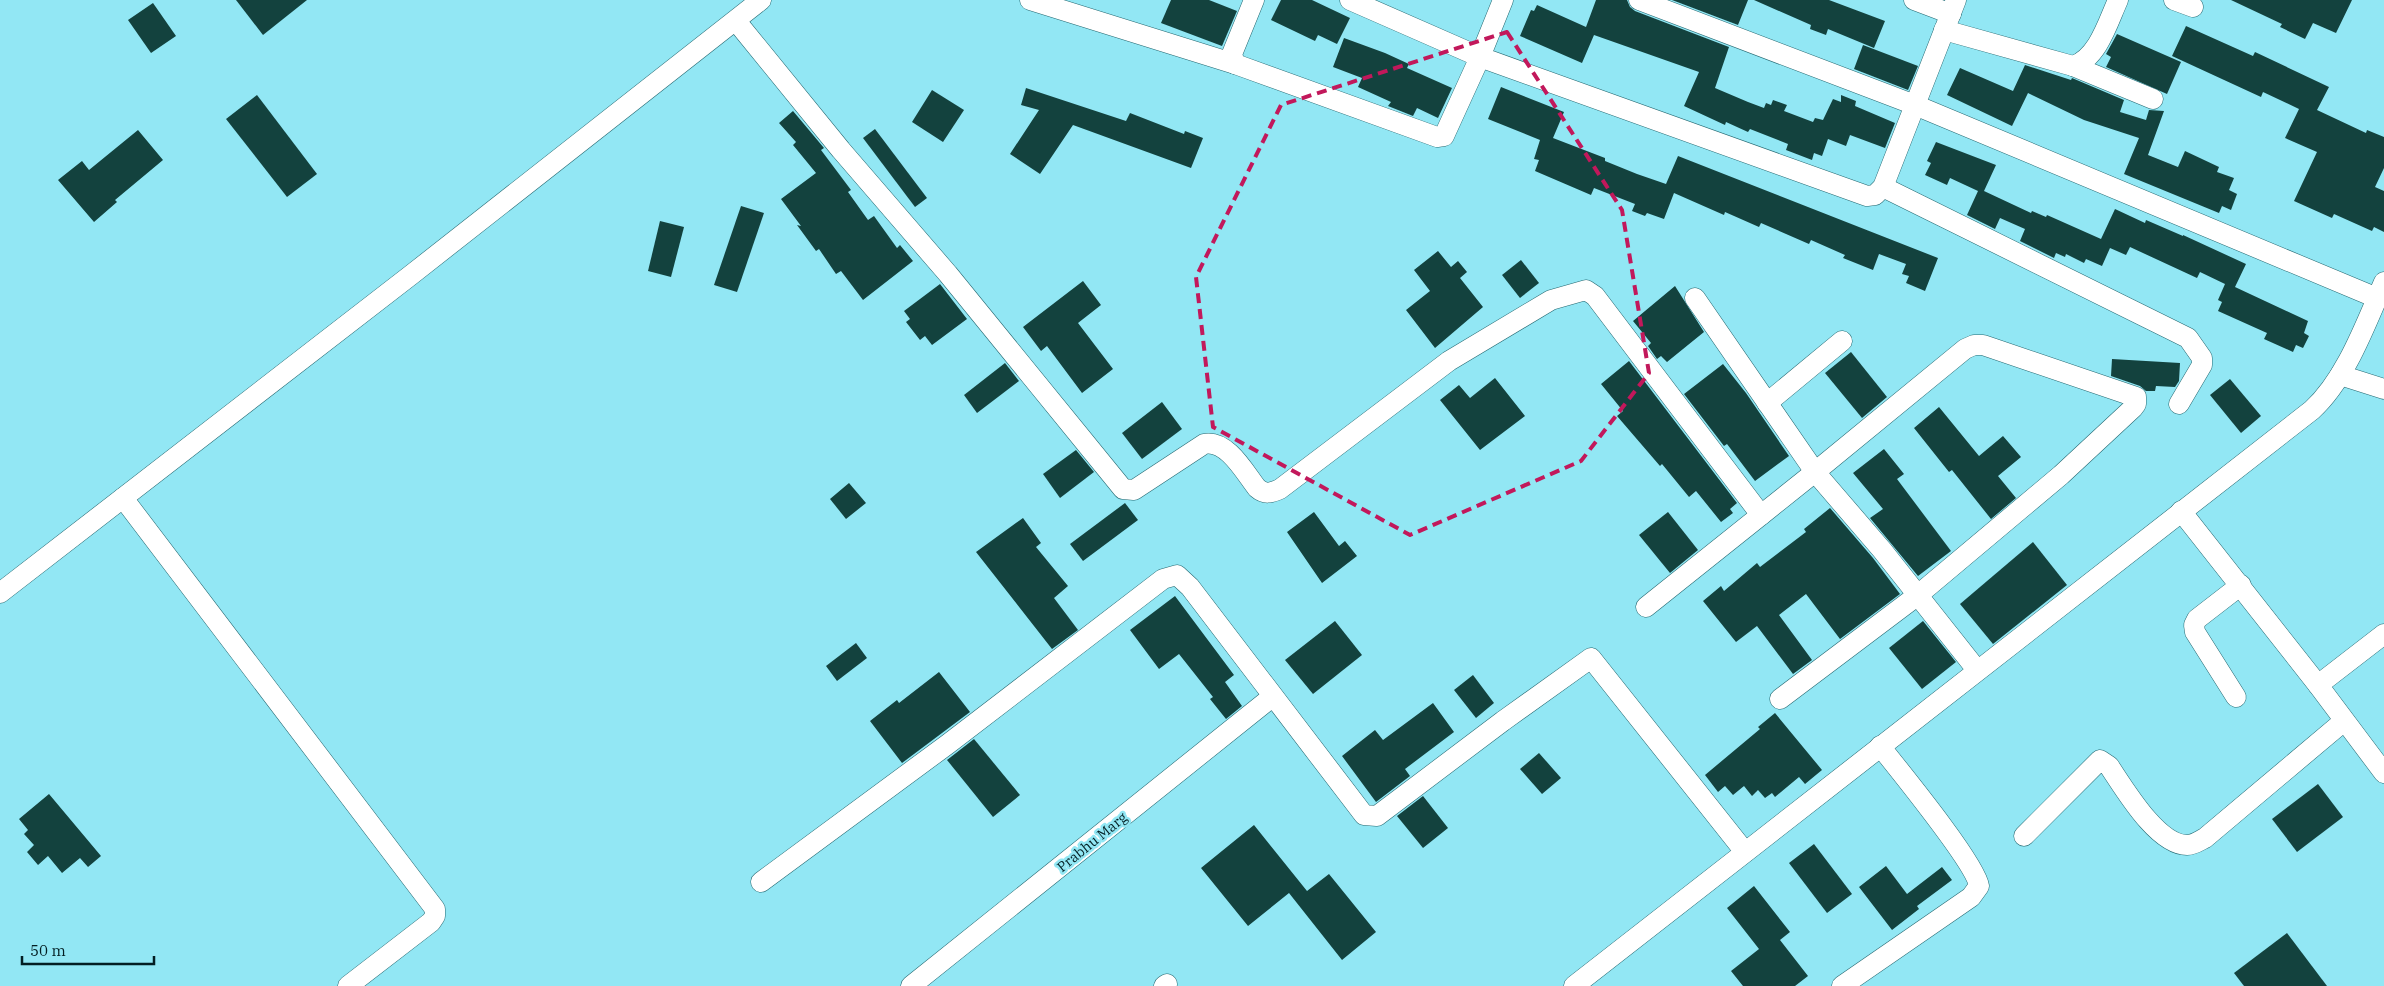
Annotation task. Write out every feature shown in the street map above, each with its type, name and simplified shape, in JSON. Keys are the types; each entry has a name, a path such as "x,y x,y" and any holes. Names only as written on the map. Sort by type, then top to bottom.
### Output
{"street":[{"path":"0,593 761,0"},
{"path":"1030,0 1235,64 1440,137 1447,132 1503,0"},
{"path":"1235,64 1232,54 1254,0"},
{"path":"1350,0 1480,57 1857,194 1875,195 1883,187 1950,15"},
{"path":"1574,986 2312,410 2321,402 2340,375 2380,290 1915,105 1639,0"},
{"path":"1914,0 2153,99"},
{"path":"2073,66 2081,63 2089,56 2118,0"},
{"path":"2174,0 2193,7"},
{"path":"736,21 841,150 948,274 1123,489 1134,490 1204,444 1210,443 1226,450 1262,492 1271,494 1280,490 1449,361 1551,300 1586,290 1596,296 1761,515"},
{"path":"1883,187 2188,338 2202,358 2202,365 2179,404"},
{"path":"1695,298 1816,472 1918,595 1977,670"},
{"path":"1767,403 1842,341"},
{"path":"1646,607 1816,472 1965,349 1974,345 2000,351 2136,397 2136,404 2133,408 2062,475 1918,595 1780,699"},
{"path":"2340,375 2384,389"},
{"path":"123,498 435,908 435,916 431,922 348,986"},
{"path":"2181,511 2241,585 2384,773"},
{"path":"761,882 948,744 1163,578 1177,575 1184,579 1359,811 1371,817 1377,816 1503,720 1592,658 1745,852"},
{"path":"2236,697 2195,632 2194,625 2197,619 2241,585"},
{"path":"2318,685 2384,634"},
{"name":"Prabhu Marg","path":"912,986 1272,697"},
{"path":"2024,836 2100,760 2109,766 2146,818 2179,844 2193,844 2205,838 2344,721"},
{"path":"1842,986 1971,896 1979,886 1978,879 1957,848 1880,746"}],"highlighted area":[{"path":"1507,32 1622,210 1649,373 1581,461 1410,535 1213,427 1196,277 1281,105"}],"building":[{"path":"236,0 307,0 263,35"},
{"path":"1171,0 1209,0 1237,11 1222,46 1161,23"},
{"path":"1281,0 1312,0 1350,18 1337,44 1318,35 1315,41 1271,20"},
{"path":"1596,0 1627,0 1630,7 1635,11 1729,47 1715,88 1748,102 1764,108 1766,103 1771,105 1773,100 1787,105 1784,111 1813,122 1815,118 1823,120 1833,99 1841,102 1841,95 1856,101 1855,106 1895,123 1885,148 1850,135 1846,146 1828,139 1822,156 1814,153 1812,160 1786,150 1788,144 1750,129 1748,132 1726,122 1725,125 1684,106 1699,72 1594,35 1582,63 1520,36 1531,10 1534,11 1537,5 1586,27"},
{"path":"1672,0 1748,0 1738,25"},
{"path":"1754,0 1829,0 1885,21 1874,48 1828,29 1826,35 1810,29 1811,25"},
{"path":"2231,0 2352,0 2336,33 2313,23 2305,39 2280,27 2282,24"},
{"path":"153,3 176,36 151,53 128,20"},
{"path":"2186,26 2253,56 2255,52 2329,87 2317,110 2366,133 2367,130 2384,137 2384,168 2375,187 2384,191 2384,232 2374,227 2372,231 2334,214 2332,218 2294,201 2317,152 2285,138 2299,109 2263,92 2261,97 2172,56"},
{"path":"2117,34 2181,62 2167,94 2106,67 2111,57 2106,54"},
{"path":"1344,38 1409,64 1407,68 1452,88 1438,118 1417,108 1413,116 1388,106 1391,102 1358,87 1362,78 1333,67"},
{"path":"1863,45 1918,66 1908,90 1854,69"},
{"path":"2025,65 2071,80 2072,78 2124,100 2120,112 2146,120 2149,110 2164,111 2148,155 2178,167 2185,151 2219,167 2217,172 2234,178 2229,190 2237,194 2231,210 2222,206 2219,213 2124,174 2139,138 2084,120 2028,93 2012,126 1947,95 1960,68 2013,91"},
{"path":"1501,87 1564,112 1553,138 1605,158 1605,161 1637,174 1666,184 1678,156 1938,258 1925,291 1906,283 1909,276 1902,274 1906,264 1879,254 1873,270 1843,258 1845,255 1811,240 1809,244 1761,223 1759,227 1725,212 1724,215 1674,193 1664,219 1647,213 1645,216 1632,211 1635,204 1594,188 1591,195 1535,171 1539,160 1534,159 1540,140 1488,119"},
{"path":"1026,88 1126,121 1130,113 1184,134 1185,131 1203,138 1191,168 1073,125 1040,174 1010,154 1039,110 1021,105"},
{"path":"932,90 964,110 943,142 912,122"},
{"path":"257,95 317,174 287,197 226,119"},
{"path":"793,111 824,148 821,150 851,190 848,192 868,220 874,216 897,248 900,245 913,261 863,300 841,271 836,274 819,249 816,251 797,225 801,226 781,199 816,173 793,145 796,142 779,123"},
{"path":"875,129 927,198 915,207 863,138"},
{"path":"138,130 163,160 115,200 117,202 94,222 58,180 82,161 89,170"},
{"path":"1936,142 1996,165 1984,191 2031,213 2032,211 2046,217 2047,215 2101,239 2115,209 2145,223 2146,220 2183,235 2246,264 2235,287 2308,321 2304,333 2309,336 2303,348 2296,345 2293,352 2264,339 2267,333 2218,311 2222,302 2218,300 2225,284 2200,272 2197,278 2130,247 2126,255 2110,248 2102,266 2086,259 2084,263 2066,254 2065,257 2056,253 2054,258 2020,241 2025,229 2000,218 1995,229 1967,215 1978,191 1950,178 1947,185 1925,175 1931,163 1927,161"},
{"path":"741,206 764,213 737,292 714,285"},
{"path":"660,221 684,227 671,277 648,271"},
{"path":"1438,251 1451,267 1458,261 1467,272 1460,278 1483,307 1435,348 1406,310 1430,291 1414,270"},
{"path":"1521,260 1539,283 1520,298 1502,275"},
{"path":"1083,281 1101,305 1078,323 1113,369 1082,393 1047,346 1041,351 1023,327"},
{"path":"940,284 967,319 932,345 925,336 920,340 906,322 910,319 904,311"},
{"path":"1675,286 1704,332 1667,362 1661,356 1657,359 1648,346 1651,343 1633,321"},
{"path":"1851,352 1887,397 1862,418 1825,373"},
{"path":"2112,359 2180,363 2179,381 2175,387 2156,386 2155,391 2146,391 2140,386 2111,376"},
{"path":"1629,361 1737,503 1730,509 1733,513 1721,522 1696,491 1689,497 1662,464 1660,466 1617,416 1623,411 1601,384"},
{"path":"1005,363 1019,381 977,413 964,395"},
{"path":"1723,364 1746,393 1789,456 1755,481 1727,444 1724,446 1684,394"},
{"path":"1495,378 1525,416 1480,450 1440,400 1459,385 1470,398"},
{"path":"2230,379 2261,416 2241,433 2210,395"},
{"path":"1162,402 1182,429 1142,459 1122,433"},
{"path":"1939,407 1979,456 2003,436 2021,457 1998,476 2016,498 1991,519 1952,470 1949,472 1914,428"},
{"path":"1884,449 1904,474 1897,479 1951,551 1918,576 1870,518 1883,509 1853,473"},
{"path":"1076,450 1094,472 1060,498 1043,474"},
{"path":"849,483 866,503 846,519 830,499"},
{"path":"1125,503 1138,520 1083,561 1070,544"},
{"path":"1830,508 1873,558 1900,594 1840,639 1806,594 1779,615 1812,660 1793,674 1757,626 1736,642 1703,601 1721,586 1724,591 1757,563 1760,567 1806,532 1804,529"},
{"path":"1314,512 1339,546 1345,541 1357,556 1322,583 1287,532"},
{"path":"1668,512 1698,550 1670,573 1639,535"},
{"path":"1023,518 1041,543 1036,547 1068,586 1054,598 1078,630 1052,649 976,552"},
{"path":"2033,542 2067,585 1993,644 1960,604"},
{"path":"1175,596 1234,675 1225,682 1242,706 1226,719 1210,699 1213,697 1179,654 1159,669 1130,630"},
{"path":"1335,621 1362,655 1313,694 1285,660"},
{"path":"1923,621 1956,662 1922,689 1889,648"},
{"path":"856,643 867,658 837,681 826,666"},
{"path":"939,672 970,712 902,763 870,721 897,700 899,703"},
{"path":"1473,675 1494,703 1476,718 1454,690"},
{"path":"1433,703 1454,732 1405,769 1410,776 1376,802 1342,756 1375,730 1383,740"},
{"path":"1775,713 1822,770 1805,784 1799,777 1775,797 1772,793 1765,798 1758,790 1752,796 1744,786 1733,795 1725,786 1718,792 1705,775 1760,729 1758,727"},
{"path":"974,739 1020,795 993,817 947,760"},
{"path":"1539,753 1561,778 1542,794 1520,769"},
{"path":"2318,784 2343,817 2297,852 2272,819"},
{"path":"49,794 101,856 88,867 80,858 62,873 48,856 38,865 27,852 34,845 24,834 28,830 19,819"},
{"path":"1423,796 1448,828 1423,848 1397,816"},
{"path":"1254,825 1307,891 1329,874 1376,932 1342,960 1289,893 1248,926 1201,868"},
{"path":"1814,844 1852,894 1827,913 1789,863"},
{"path":"1886,866 1907,894 1942,867 1952,880 1917,906 1919,909 1892,930 1859,887"},
{"path":"1754,886 1790,932 1780,940 1808,976 1795,986 1743,986 1731,971 1759,949 1727,908"},
{"path":"2287,933 2327,986 2244,986 2234,973"}]}
